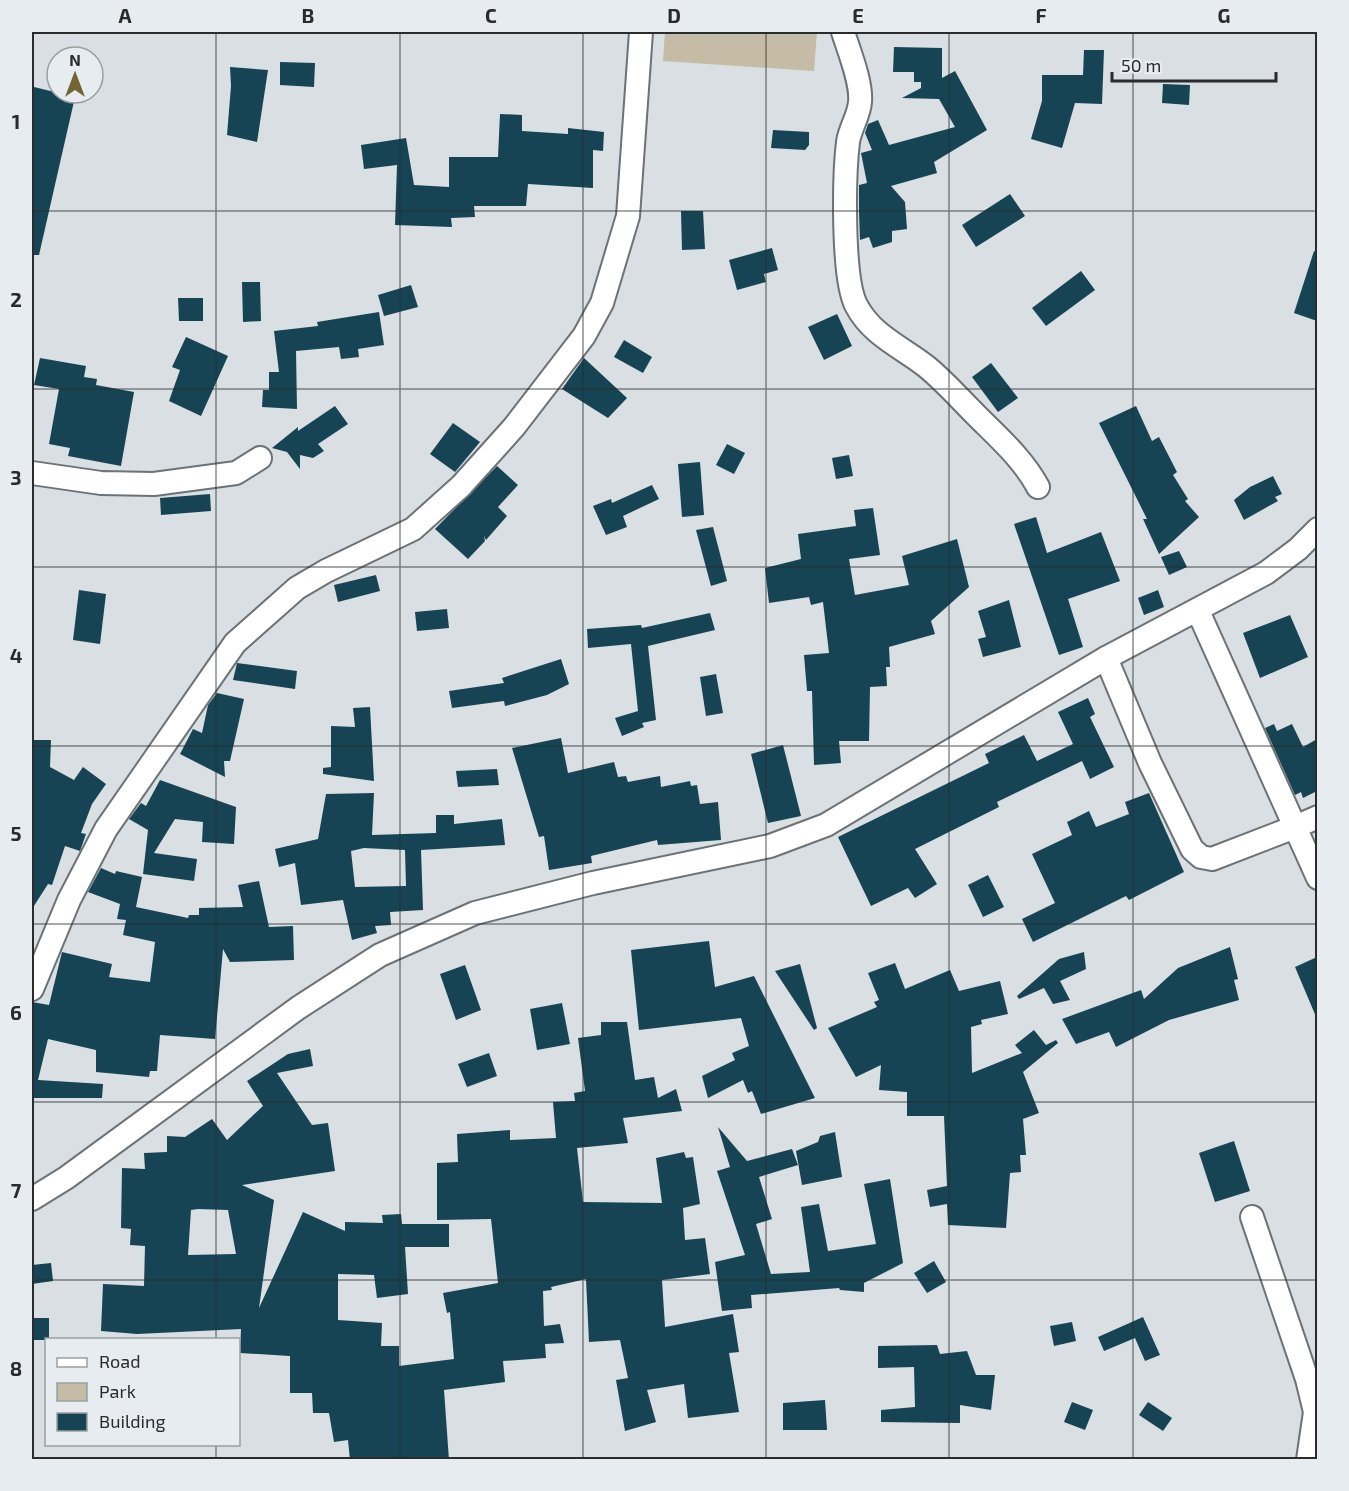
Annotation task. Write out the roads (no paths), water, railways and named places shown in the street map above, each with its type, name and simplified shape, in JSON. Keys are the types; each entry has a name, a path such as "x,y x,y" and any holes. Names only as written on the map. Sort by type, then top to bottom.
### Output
{"street":[{"path":"32,989 69,900 106,829 235,643 297,588 326,570 413,529 469,478 514,427 585,336 602,303 628,216 641,32"},
{"path":"843,32 853,64 860,102 848,141 847,187 848,252 856,305 878,335 927,367 968,407 1027,466 1038,487"},
{"path":"32,473 101,483 154,484 236,473 260,458"},
{"path":"32,1200 66,1178 298,1008 380,955 475,914 593,883 797,838 826,825 1106,658 1266,573 1298,549 1317,529"},
{"path":"1198,611 1317,878"},
{"path":"1106,658 1150,763 1192,849 1201,857 1212,859 1317,817"},
{"path":"1252,1218 1307,1379 1315,1412 1308,1460"}]}
